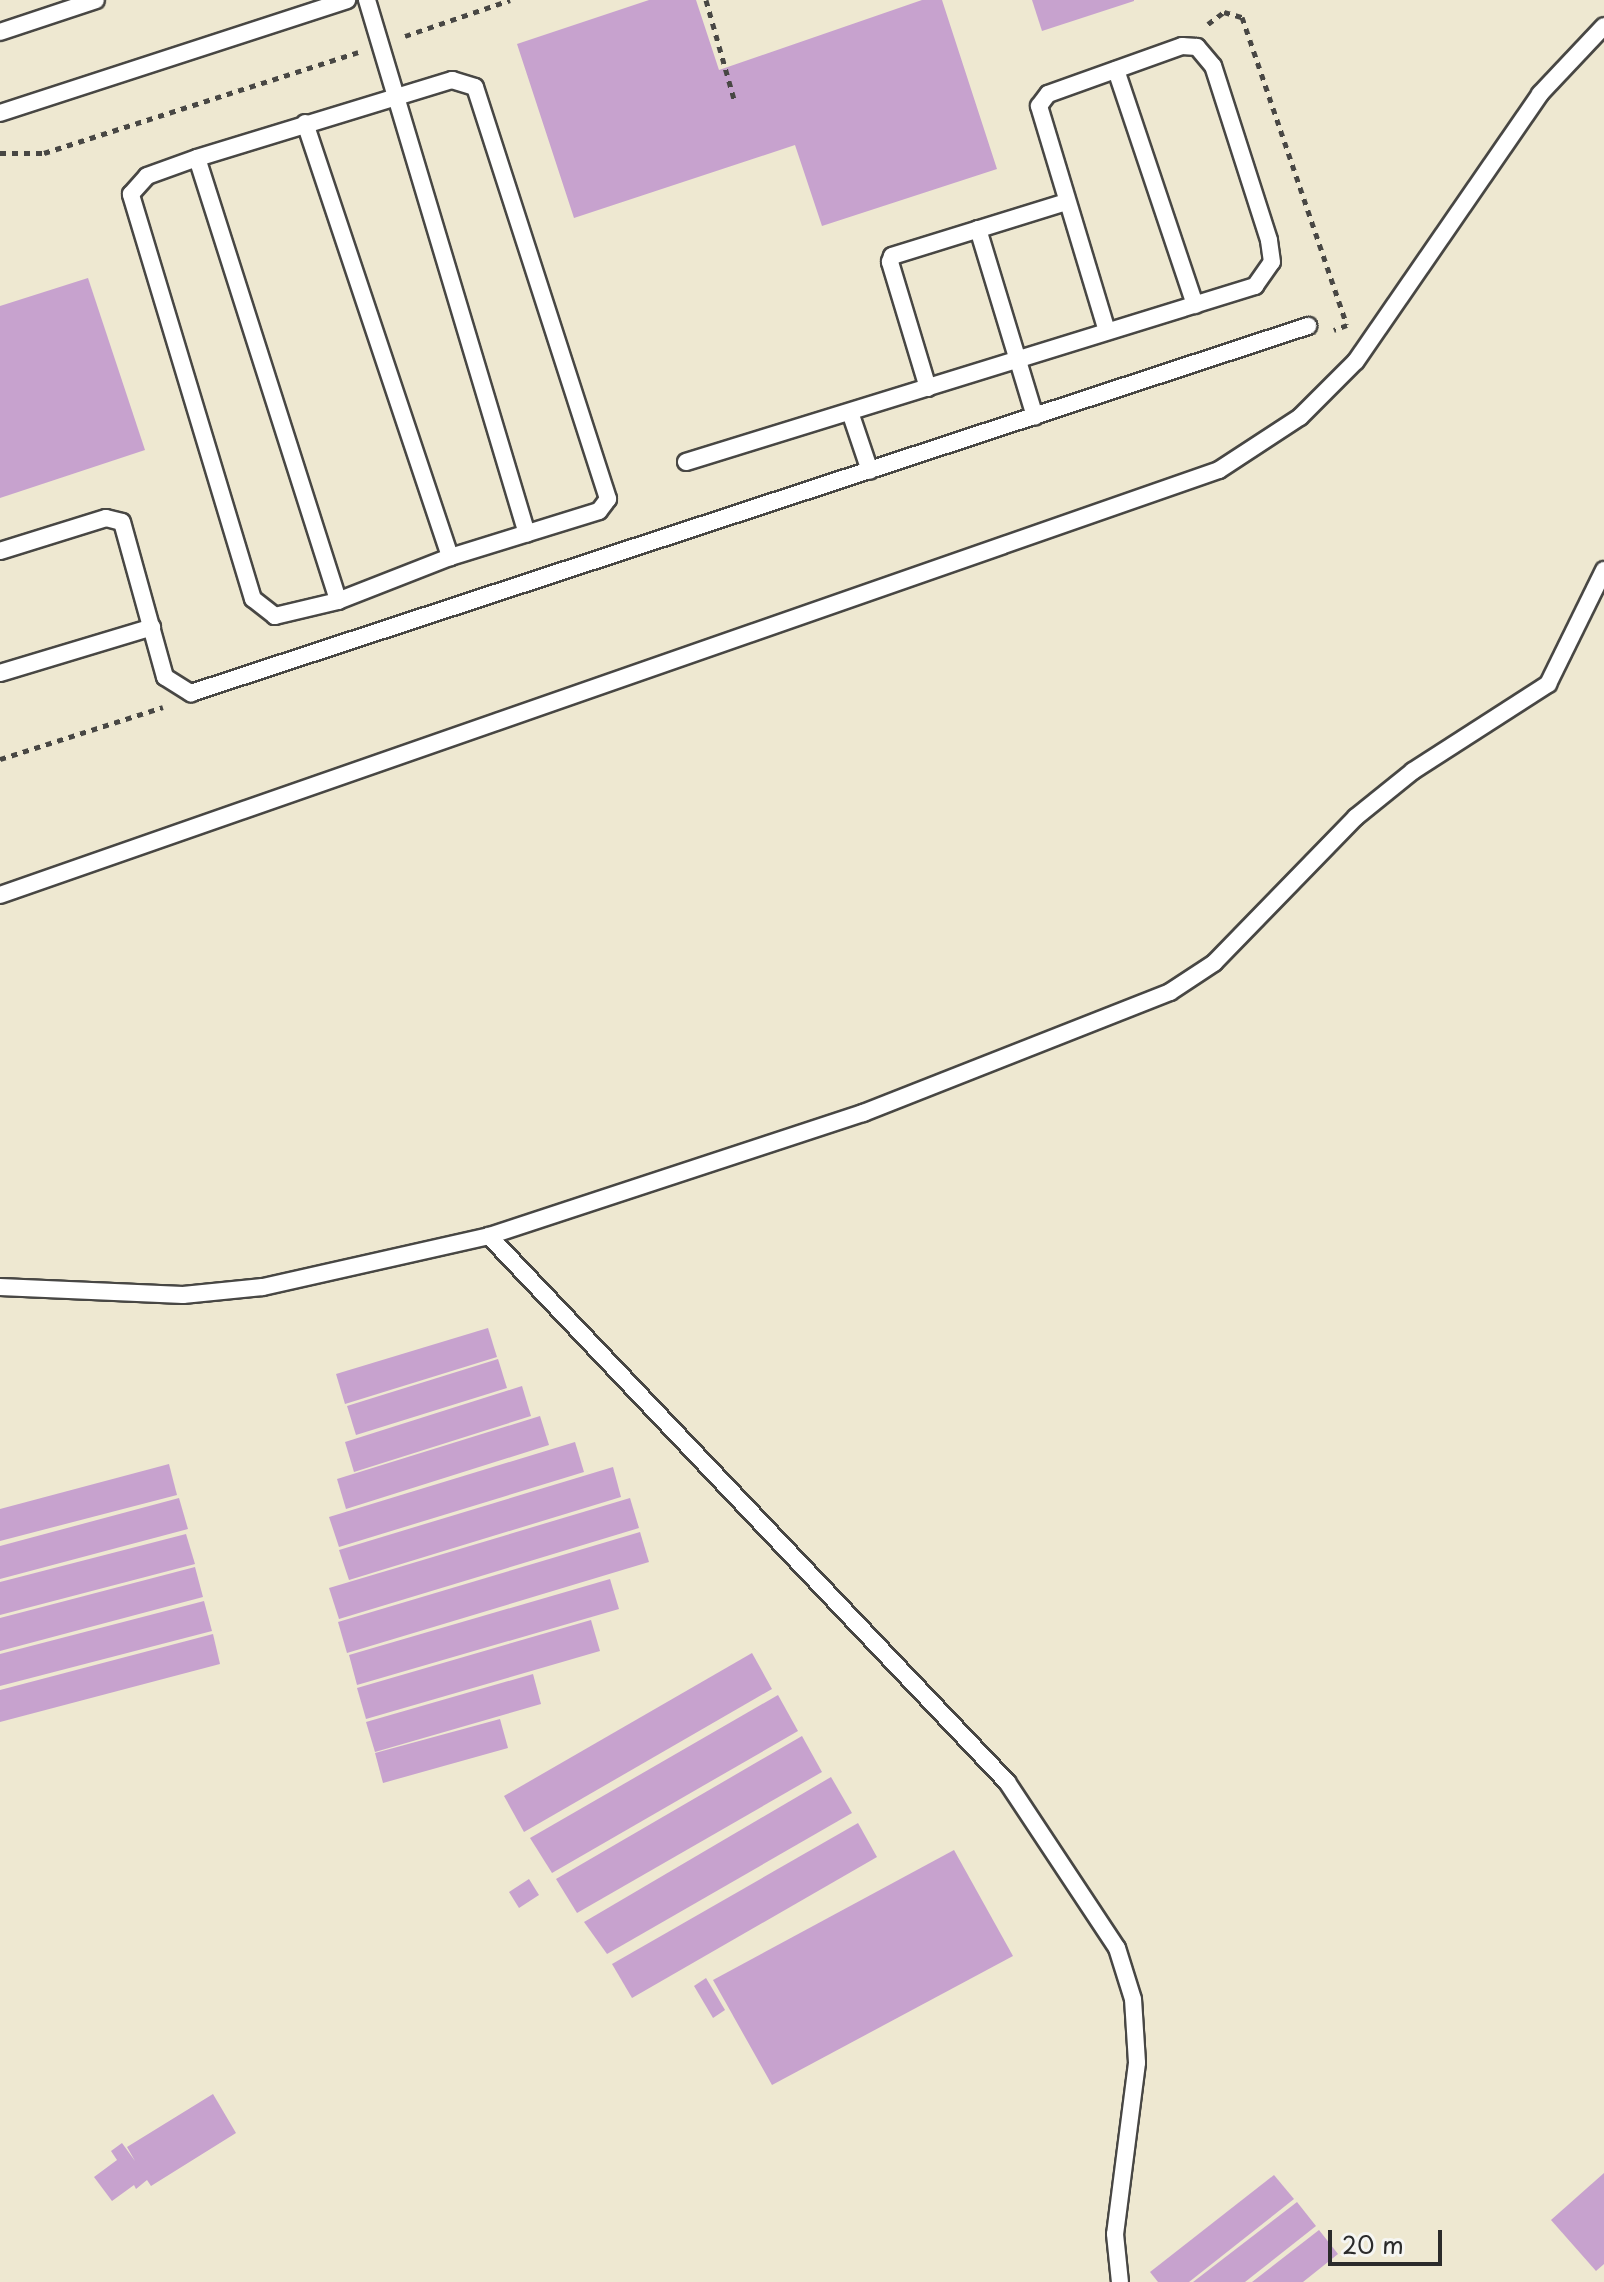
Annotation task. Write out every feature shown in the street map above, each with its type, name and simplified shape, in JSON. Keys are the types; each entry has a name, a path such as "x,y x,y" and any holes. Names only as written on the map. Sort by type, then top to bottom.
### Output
{"lane":[{"path":"0,32 96,0"},
{"path":"0,113 347,0"},
{"path":"367,0 527,534"},
{"path":"0,895 1219,470 1300,417 1356,361 1540,94 1604,26"},
{"path":"686,462 1255,286 1272,262 1213,66 1197,47 1182,46 1048,94 1039,106 1107,331"},
{"path":"1116,70 1195,305"},
{"path":"452,80 475,87 608,499 599,511 450,557 338,601 275,616 253,599 133,210 136,182 197,158 394,94 452,80"},
{"path":"305,123 450,557"},
{"path":"197,158 338,601"},
{"path":"928,388 890,261 1066,202"},
{"path":"978,229 1035,417"},
{"path":"0,551 116,519 128,531 165,677 177,688 205,690 1308,326"},
{"path":"850,412 870,471"},
{"path":"0,1287 183,1295 263,1287 489,1236 863,1113 1170,992 1214,963 1356,817 1413,771 1548,684 1604,570"},
{"path":"0,673 152,627"},
{"path":"489,1236 1007,1782 1117,1948 1133,1999 1137,2063 1115,2234 1120,2282"}],"path":[{"path":"0,153 44,153 510,0"},
{"path":"706,0 734,99"}],"building":[{"path":"649,0 696,0 719,70 922,0 942,0 997,169 822,226 795,145 574,218 517,44"},
{"path":"1032,0 1134,0 1134,1 1042,31"},
{"path":"88,278 145,450 0,498 0,306"},
{"path":"488,1328 497,1357 345,1404 336,1374"},
{"path":"498,1359 507,1388 356,1435 347,1406"},
{"path":"522,1386 531,1416 354,1472 345,1442"},
{"path":"540,1416 549,1445 346,1509 337,1479"},
{"path":"575,1442 584,1472 339,1547 329,1517"},
{"path":"169,1464 177,1495 0,1541 0,1509"},
{"path":"613,1467 621,1497 349,1580 339,1550"},
{"path":"179,1498 188,1529 0,1579 0,1546"},
{"path":"630,1498 639,1528 339,1619 329,1588"},
{"path":"640,1532 649,1562 347,1653 338,1622"},
{"path":"186,1534 195,1564 0,1615 0,1582"},
{"path":"195,1567 203,1597 0,1651 0,1618"},
{"path":"610,1579 619,1609 357,1685 349,1655"},
{"path":"204,1601 212,1631 0,1686 0,1654"},
{"path":"591,1620 600,1651 366,1719 357,1688"},
{"path":"213,1634 220,1664 0,1722 0,1690"},
{"path":"752,1653 772,1689 524,1832 504,1796"},
{"path":"533,1674 541,1704 375,1752 366,1722"},
{"path":"778,1695 798,1731 552,1873 530,1838"},
{"path":"500,1719 508,1748 383,1783 375,1753"},
{"path":"802,1736 822,1772 577,1913 556,1879"},
{"path":"831,1777 852,1813 607,1954 584,1922"},
{"path":"858,1823 877,1857 632,1998 612,1964"},
{"path":"954,1850 1013,1956 772,2085 713,1980"},
{"path":"529,1879 539,1895 519,1908 509,1892"},
{"path":"706,1978 725,2010 713,2018 694,1986"},
{"path":"213,2094 236,2133 151,2186 147,2180 136,2189 134,2185 112,2201 94,2177 117,2160 111,2151 122,2143 135,2161 127,2147"},
{"path":"1604,2173 1604,2264 1596,2271 1551,2220"},
{"path":"1274,2175 1294,2199 1189,2282 1158,2282 1150,2272"},
{"path":"1297,2202 1316,2226 1245,2282 1193,2282"},
{"path":"1319,2230 1338,2254 1303,2282 1252,2282"}]}
